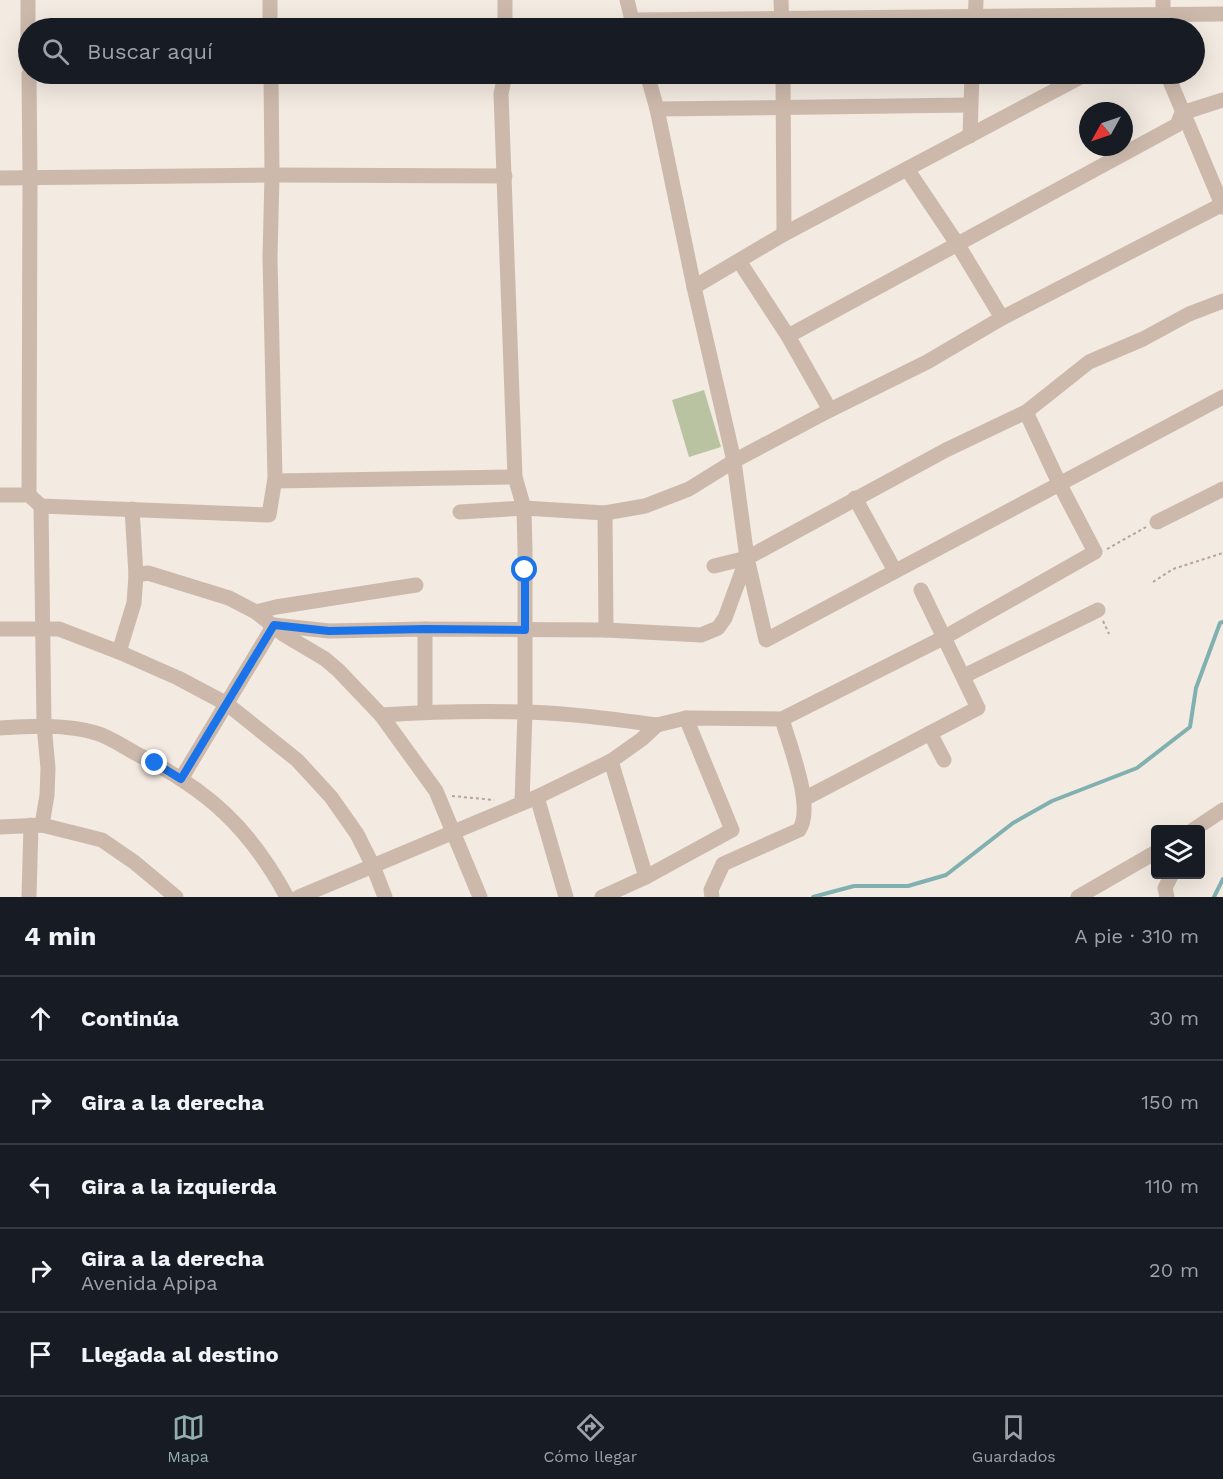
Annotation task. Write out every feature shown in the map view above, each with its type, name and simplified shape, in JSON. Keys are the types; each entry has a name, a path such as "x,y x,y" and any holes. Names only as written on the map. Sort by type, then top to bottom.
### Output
{"street":[{"path":"28,0 28,18"},
{"path":"270,0 270,18"},
{"path":"505,0 505,18"},
{"path":"627,0 632,18"},
{"path":"781,0 781,18"},
{"path":"1161,18 1163,0"},
{"path":"1192,18 1223,14"},
{"path":"911,18 976,15 1055,18"},
{"path":"29,84 29,495"},
{"path":"0,495 29,495 41,506 269,515 275,481 270,258 271,84"},
{"path":"503,84 501,94 515,477 524,508 525,712 522,803"},
{"path":"650,84 734,461 747,558 766,640 1223,397"},
{"path":"784,84 784,234"},
{"path":"970,136 971,84"},
{"path":"694,287 784,234 1067,84"},
{"path":"460,512 524,508 605,513 645,506 689,489 734,461 927,362 1002,318 1223,205 1171,84"},
{"path":"1182,113 1223,100"},
{"path":"657,110 785,106 970,105"},
{"path":"788,336 1177,126 1182,113"},
{"path":"907,169 958,245 1002,318"},
{"path":"0,178 272,175 505,176"},
{"path":"739,261 788,336 830,410"},
{"path":"714,566 747,558 946,450 1026,412 1089,362 1143,339 1189,314 1223,301"},
{"path":"381,715 426,712 525,712 590,716 657,725 686,718 782,719 945,637 1095,552 1026,412"},
{"path":"275,481 515,477"},
{"path":"1157,522 1223,489"},
{"path":"855,498 894,571"},
{"path":"29,897 37,825 47,786 41,506"},
{"path":"119,652 134,603 136,575 132,509"},
{"path":"605,513 606,630"},
{"path":"274,625 329,631 606,630 701,635 718,628 725,618 747,558"},
{"path":"136,575 148,573 229,598 256,612 284,634 325,659 381,715 437,795 480,897"},
{"path":"256,612 416,585"},
{"path":"804,799 978,708 921,590"},
{"path":"964,676 1098,610"},
{"path":"181,779 274,625"},
{"path":"0,629 59,629 178,678 227,704 297,760 331,797 357,834 374,866 385,897"},
{"path":"425,629 426,712"},
{"path":"602,897 646,877 732,830 686,718"},
{"path":"712,897 711,890 723,864 799,830 803,824 804,799 782,719"},
{"path":"0,728 44,725 96,733 155,763 218,806 249,837 271,867 287,897"},
{"path":"299,897 537,797 611,761 657,725"},
{"path":"930,733 944,760"},
{"path":"611,761 646,877"},
{"path":"537,797 566,897"},
{"path":"1200,825 1223,810"},
{"path":"0,827 37,825 102,840 134,862 176,897"},
{"path":"1078,897 1151,854"},
{"path":"1167,897 1165,888 1170,879"}],"path":[{"path":"1095,552 1110,548 1157,522"},
{"path":"1153,582 1173,569 1223,553"},
{"path":"437,795 499,800"}],"green space":[{"path":"704,390 721,447 689,457 672,400"}],"waterway":[{"path":"813,897 854,886 908,886 946,875 1013,823 1052,801 1137,768 1190,727 1196,688 1220,623 1223,622"},
{"path":"1214,897 1223,879"}],"route":[{"path":"155,763 181,779 274,625 303,630 329,631 367,629 525,630 525,570"}]}
